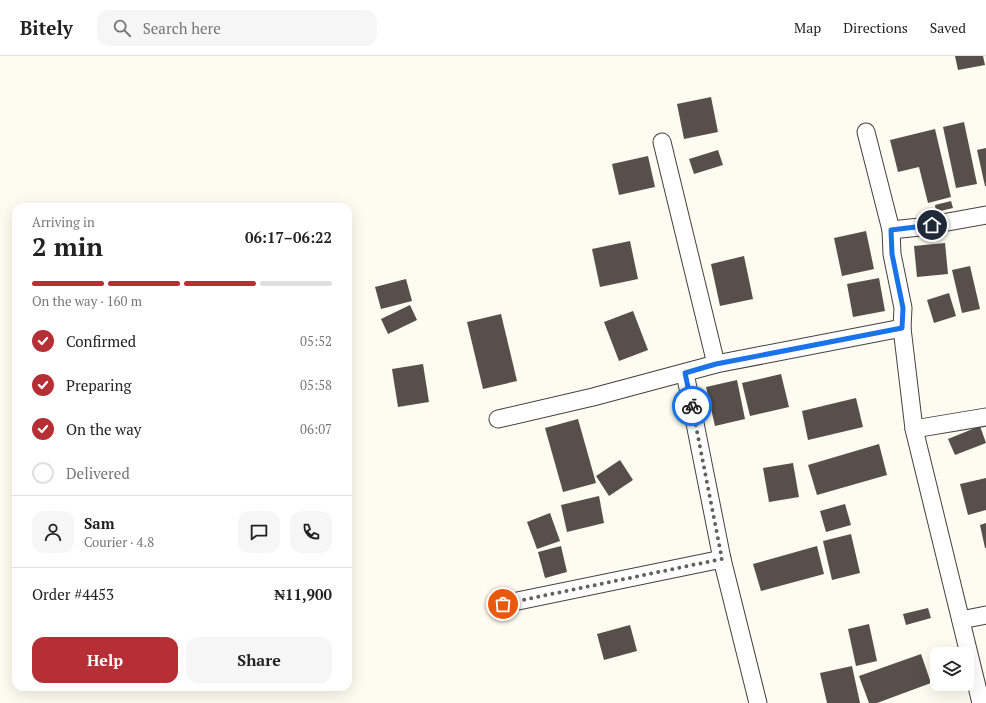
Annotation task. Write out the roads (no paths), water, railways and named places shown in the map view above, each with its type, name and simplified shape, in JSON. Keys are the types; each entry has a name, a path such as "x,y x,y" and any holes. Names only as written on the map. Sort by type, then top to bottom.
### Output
{"street":[{"path":"866,132 891,230 892,254 903,308 902,328 914,429 981,703"},
{"path":"662,142 716,364"},
{"path":"891,230 920,227 986,215"},
{"path":"498,419 593,397 716,364 902,328"},
{"path":"685,373 722,559 758,703"},
{"path":"914,429 986,417"},
{"path":"503,604 722,559"},
{"path":"961,620 986,615"}]}
